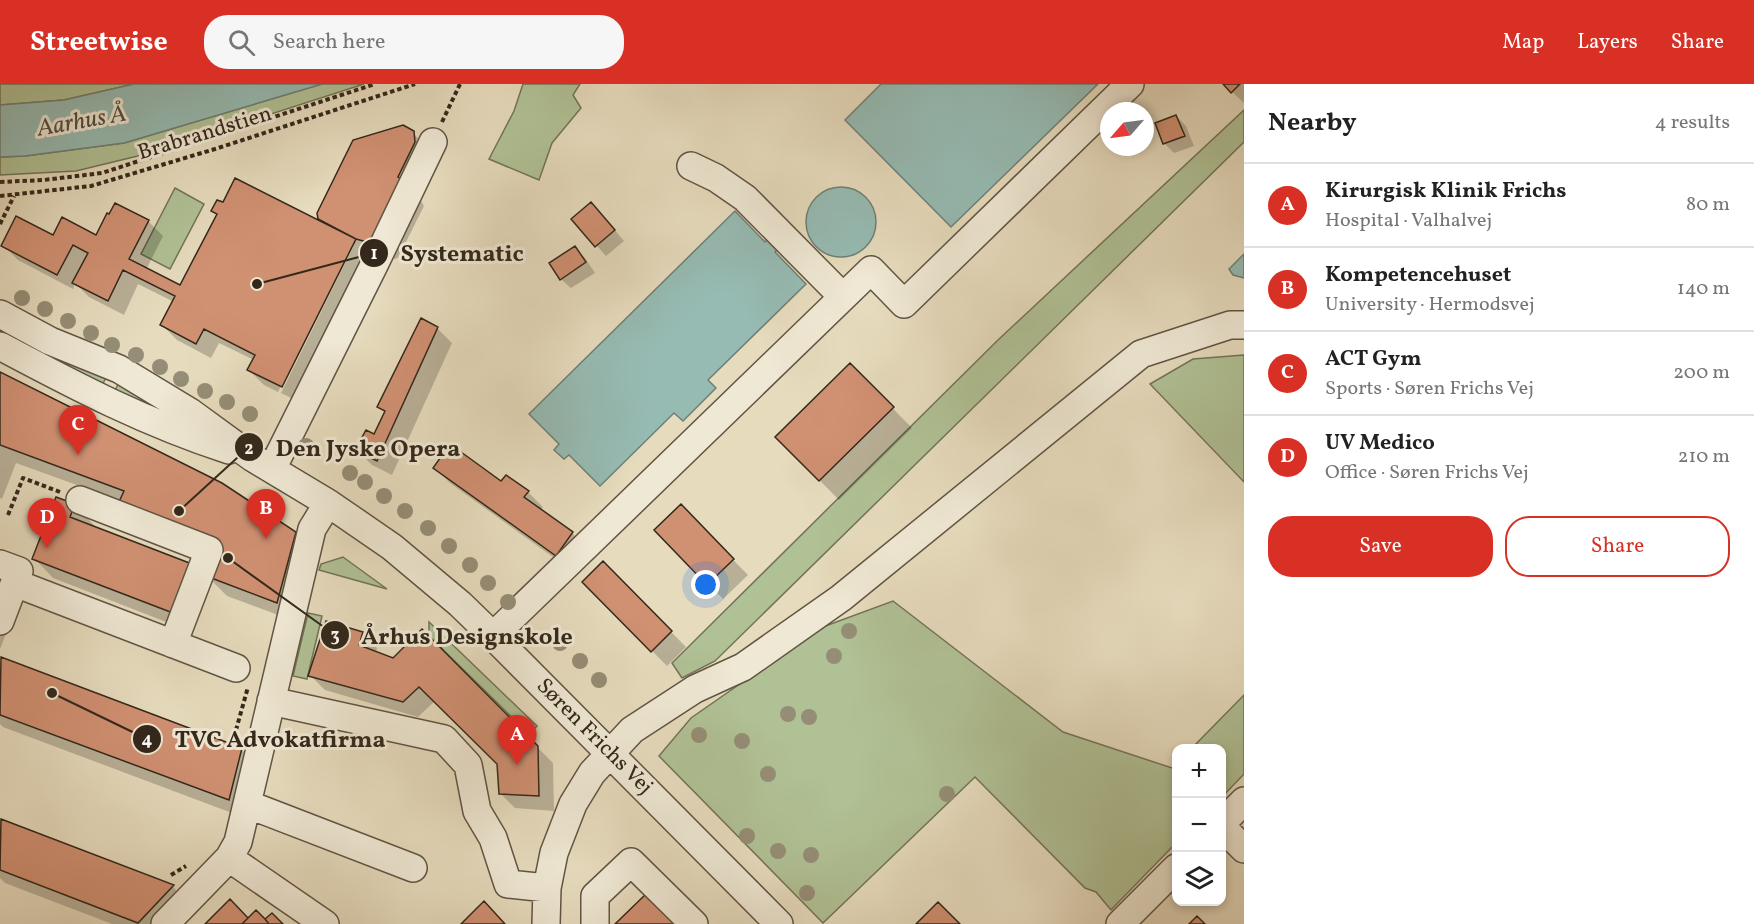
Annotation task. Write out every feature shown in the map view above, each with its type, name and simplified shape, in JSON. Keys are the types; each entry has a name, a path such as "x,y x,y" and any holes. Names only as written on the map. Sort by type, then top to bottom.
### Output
{"street":[{"path":"493,636 871,270 904,304 1130,84"},
{"path":"263,464 375,265 432,142"},
{"path":"691,166 716,178 745,198 843,297"},
{"name":"Søren Frichs Vej","path":"0,314 50,341 119,369 190,412 263,464 328,503 401,555 460,604 493,636 773,922"},
{"path":"546,924 547,888 554,854 573,804 592,773 632,730 695,689 743,667 841,598 1142,354 1230,325 1244,325"},
{"name":"Søren Frichs Vej","path":"0,346 102,400 180,434 263,464"},
{"path":"80,500 209,550 173,644"},
{"path":"169,923 229,858 238,842 312,529 328,503"},
{"path":"0,621 7,574 236,668"},
{"path":"271,701 444,739 468,765 477,811 493,838 508,884 547,888"},
{"path":"1226,820 1244,801"},
{"path":"247,804 413,868"},
{"path":"1226,830 1244,849"},
{"path":"229,858 325,924"},
{"path":"595,924 595,896 631,862 694,924"},
{"path":"1120,924 1172,872"}],"path":[{"name":"Brabrandstien","path":"0,182 44,180 102,173 375,84"},
{"name":"Brabrandstien","path":"0,196 91,186 216,149 415,84"},
{"path":"432,142 460,84"},
{"path":"0,224 14,196"},
{"path":"8,515 23,478 80,500"},
{"path":"236,668 251,675 236,730"}],"green space":[{"path":"0,84 134,84 64,100 0,105"},
{"path":"322,84 364,84 150,153 76,171 0,175 0,157 25,156 124,143"},
{"path":"523,84 580,84 573,95 581,108 552,143 539,180 489,159 514,111"},
{"path":"1244,110 1244,142 715,661 682,678 672,663 998,340"},
{"path":"175,188 204,204 170,269 141,254"},
{"path":"54,354 108,374 101,387 51,358"},
{"path":"1244,355 1244,482 1150,384 1193,359"},
{"path":"121,379 186,421 114,392"},
{"path":"343,557 387,589 319,570 321,564"},
{"path":"893,601 1063,732 1172,768 1172,847 1111,910 1096,892 1085,888 975,777 823,923 659,756 691,718 820,628"},
{"path":"308,613 322,616 307,679 293,676"},
{"path":"429,622 537,726 529,734 429,636"},
{"path":"1244,695 1244,774 1226,793 1226,744 1196,744"}],"water":[{"name":"Aarhus Å","path":"134,84 322,84 124,143 25,156 0,157 0,105 64,100"},
{"path":"881,84 1098,84 951,227 845,120"},
{"path":"841,187 860,193 870,203 876,222 870,241 860,251 841,257 822,251 812,241 806,222 812,203 822,193"},
{"path":"735,211 765,242 770,237 780,247 775,252 806,284 708,380 716,388 683,421 674,413 600,486 569,455 564,459 554,450 559,444 529,414"},
{"path":"1244,254 1244,278 1233,275 1229,269"}],"building":[{"path":"1223,84 1240,84 1231,93"},
{"path":"1176,115 1185,136 1163,144 1155,123"},
{"path":"403,125 414,131 415,142 398,177 403,180 379,239 367,242 356,239 318,219 317,213 353,140"},
{"path":"235,178 356,239 282,387 247,370 255,355 204,329 196,344 160,325 175,296 123,270 108,301 72,283 88,253 73,245 57,275 1,246 16,216 53,235 62,217 96,235 115,203 149,220 129,259 180,285 217,214 211,211 217,200 223,202"},
{"path":"591,202 615,230 595,247 571,219"},
{"path":"575,246 586,262 560,280 549,263"},
{"path":"421,318 438,327 377,461 355,450 366,430 374,434 385,411 377,407"},
{"path":"850,363 894,407 819,481 775,437"},
{"path":"0,372 222,483 296,532 277,603 206,576 219,542 118,504 124,491 0,445"},
{"path":"450,444 501,481 506,475 529,491 524,497 573,532 556,556 433,468"},
{"path":"56,497 75,504 70,517 192,564 173,613 32,559"},
{"path":"681,504 734,559 707,585 654,530"},
{"path":"603,561 672,631 651,652 582,582"},
{"path":"326,621 363,632 359,645 393,658 422,629 538,746 539,796 499,794 497,764 419,687 403,702 308,676"},
{"path":"1,657 242,748 229,800 0,715"},
{"path":"1,819 174,885 138,923 0,870"},
{"path":"647,893 678,924 615,924"},
{"path":"230,899 248,918 242,924 205,924"},
{"path":"484,901 505,924 461,924"},
{"path":"938,902 960,924 916,924"},
{"path":"256,910 269,924 242,924"},
{"path":"272,913 283,924 269,924 265,919"},
{"path":"1197,916 1205,924 1189,924"}],"place":[{"name":"Systematic","path":"257,284"},
{"name":"ACT Gym","path":"78,455"},
{"name":"Den Jyske Opera","path":"179,511"},
{"name":"Kompetencehuset","path":"266,539"},
{"name":"UV Medico","path":"47,548"},
{"name":"Århus Designskole","path":"228,558"},
{"name":"TVC Advokatfirma","path":"52,693"},
{"name":"Kirurgisk Klinik Frichs","path":"517,765"}]}
